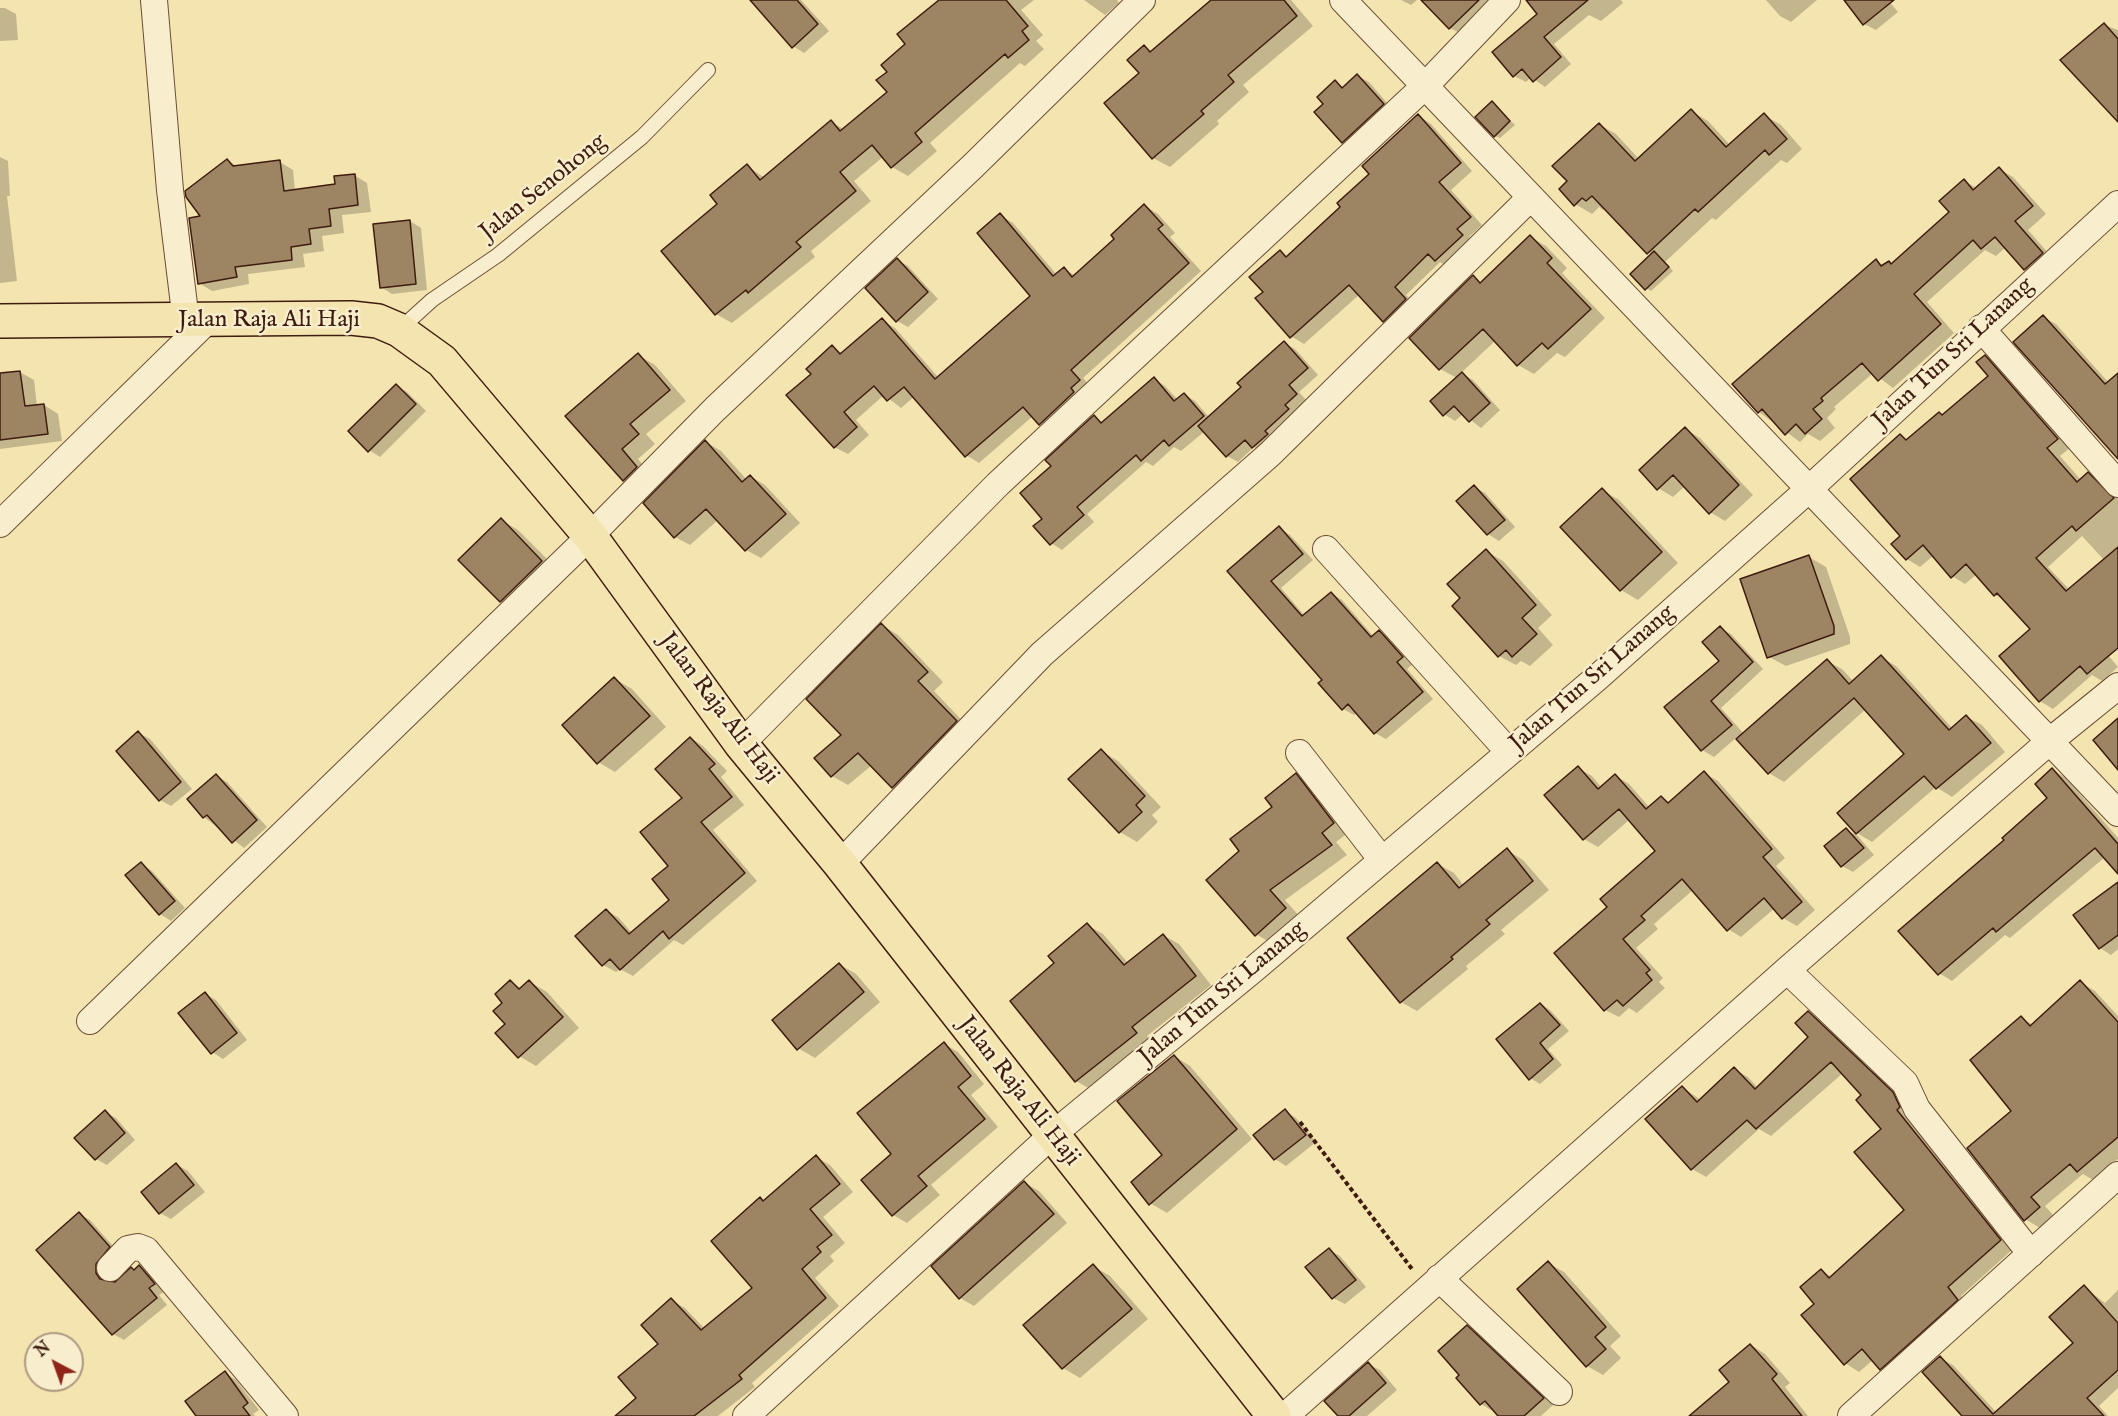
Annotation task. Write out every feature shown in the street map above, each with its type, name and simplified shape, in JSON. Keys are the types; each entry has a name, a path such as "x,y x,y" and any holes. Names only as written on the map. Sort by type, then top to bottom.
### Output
{"main road":[{"name":"Jalan Raja Ali Haji","path":"0,321 351,318 378,321 399,330 442,361 590,536 741,744 840,864 1052,1135 1270,1407"}],"street":[{"path":"0,524 197,320 170,190 154,0"},
{"path":"90,1021 590,536 715,409 973,166 1142,0"},
{"path":"1343,0 2118,813"},
{"path":"741,744 998,483 1426,85 1507,0"},
{"path":"840,864 1042,654 1270,454 1530,198"},
{"name":"Jalan Tun Sri Lanang","path":"746,1416 1052,1135 1509,752 1808,490 2118,204"},
{"path":"1981,328 2118,484"},
{"path":"1326,549 1509,752"},
{"path":"1270,1407 1433,1283 1787,970 2050,741 2118,686"},
{"path":"1299,753 1382,860"},
{"path":"1787,970 1905,1083 1917,1108 2031,1254"},
{"path":"1851,1416 2118,1175"},
{"path":"110,1268 128,1249 138,1247 146,1250 285,1416"},
{"path":"1433,1283 1559,1392"}],"lane":[{"name":"Jalan Senohong","path":"399,330 432,300 498,255 634,144 708,70"}],"path":[{"path":"1300,1122 1433,1283"}],"building":[{"path":"750,0 797,0 818,24 792,48"},
{"path":"939,0 1006,0 1028,26 1022,31 1029,40 1008,58 1005,54 915,133 922,142 891,168 872,145 840,172 856,191 796,242 801,247 748,293 746,290 715,315 661,251 717,204 710,195 747,164 760,180 831,120 840,131 887,92 876,80 887,72 881,65 905,44 897,34"},
{"path":"1211,0 1284,0 1297,16 1228,75 1234,82 1201,111 1204,114 1152,159 1104,103 1139,73 1127,60 1144,45 1150,52"},
{"path":"1421,0 1479,0 1449,29"},
{"path":"1526,0 1588,0 1544,37 1561,57 1533,82 1522,69 1513,77 1492,52 1537,14"},
{"path":"1844,0 1894,0 1863,25"},
{"path":"2104,23 2118,39 2118,122 2060,60"},
{"path":"1357,74 1384,104 1342,143 1314,112 1323,104 1317,97 1335,80 1342,88"},
{"path":"1492,101 1510,121 1494,137 1475,117"},
{"path":"1691,109 1726,147 1764,113 1787,139 1769,155 1765,150 1698,212 1695,209 1647,254 1592,196 1586,201 1582,198 1574,206 1559,189 1567,181 1552,166 1599,123 1635,161"},
{"path":"1418,114 1461,163 1439,182 1471,217 1457,229 1463,235 1435,261 1428,254 1395,287 1406,299 1383,322 1349,285 1290,338 1255,298 1263,292 1249,277 1280,250 1286,257 1340,207 1337,203 1369,174 1362,166"},
{"path":"227,159 233,166 280,160 284,191 335,184 334,176 355,174 358,205 329,209 331,226 309,229 311,244 291,247 292,260 235,267 237,277 198,284 189,218 200,216 186,197 185,191"},
{"path":"1999,167 2033,206 2015,221 2043,253 2024,270 1995,237 1981,249 1973,240 1914,294 1941,324 1878,381 1862,363 1821,398 1823,401 1813,409 1822,419 1805,434 1796,424 1785,435 1762,409 1758,413 1732,384 1876,259 1881,266 1889,261 1891,264 1949,212 1939,201 1964,179 1973,190"},
{"path":"1144,204 1163,225 1158,229 1189,263 1071,370 1080,380 1071,388 1074,392 1039,425 1023,407 965,457 904,387 887,401 874,386 844,412 857,427 834,448 786,395 811,374 806,369 832,345 840,354 882,318 935,379 1030,296 977,233 1000,213 1053,276 1064,267 1072,277 1114,239 1111,235"},
{"path":"410,220 416,284 380,288 373,224"},
{"path":"1530,235 1552,258 1547,263 1591,309 1548,349 1542,343 1517,366 1483,329 1439,370 1409,338 1473,275 1480,283"},
{"path":"1654,251 1669,267 1645,290 1630,274"},
{"path":"897,258 928,292 896,322 865,288"},
{"path":"2043,315 2105,384 2118,373 2118,459 2013,342"},
{"path":"1284,341 1308,368 1289,385 1297,394 1285,405 1289,409 1265,431 1268,434 1252,448 1245,440 1226,457 1198,426 1241,387 1237,383"},
{"path":"638,353 670,390 630,424 639,434 622,449 637,467 623,481 565,416"},
{"path":"1985,355 2058,439 2047,448 2077,482 2088,472 2114,498 2076,531 2072,526 2036,558 2066,591 2118,547 2118,648 2087,674 2080,666 2039,702 1999,656 2030,629 1997,593 1994,596 1966,564 1951,578 1923,545 1906,560 1891,544 1900,536 1850,479 1900,434 1906,440 1939,412 1942,415 1988,376 1976,362"},
{"path":"20,371 25,406 44,404 48,434 0,440 0,373"},
{"path":"1462,372 1490,403 1469,422 1454,406 1443,416 1430,401"},
{"path":"1154,377 1174,401 1184,393 1204,416 1169,446 1164,440 1141,461 1136,455 1077,507 1084,515 1050,545 1033,526 1042,519 1020,493 1051,466 1045,460 1094,415 1101,423"},
{"path":"396,384 416,404 368,452 348,431"},
{"path":"1685,427 1739,485 1709,514 1673,475 1657,490 1639,470"},
{"path":"705,440 742,482 750,475 786,514 745,551 706,509 674,538 643,503"},
{"path":"1474,485 1505,520 1487,535 1456,501"},
{"path":"1602,488 1662,552 1620,591 1560,527"},
{"path":"501,518 542,561 500,602 458,560"},
{"path":"1279,526 1303,554 1271,581 1302,616 1331,592 1371,637 1379,630 1403,657 1397,662 1423,692 1374,734 1348,704 1342,710 1318,683 1322,680 1227,571"},
{"path":"1486,549 1536,605 1522,618 1537,634 1512,657 1506,650 1498,657 1452,606 1460,598 1447,584"},
{"path":"1809,555 1834,626 1834,634 1767,658 1740,579"},
{"path":"881,623 928,672 918,681 957,721 892,788 858,753 831,777 814,758 841,735 806,699"},
{"path":"1720,626 1753,662 1711,701 1732,725 1701,751 1664,707 1719,661 1702,642"},
{"path":"1881,655 1949,730 1966,715 1991,743 1936,789 1924,776 1856,834 1837,813 1904,754 1854,698 1768,774 1736,739 1827,659 1849,684"},
{"path":"614,677 650,716 597,764 562,725"},
{"path":"2118,718 2118,770 2093,740"},
{"path":"138,731 181,782 159,801 116,751"},
{"path":"690,737 715,764 709,769 732,797 701,822 745,873 669,939 663,931 620,970 610,959 602,966 575,936 606,909 629,934 669,900 652,879 668,866 640,832 682,798 655,769"},
{"path":"1101,749 1145,796 1136,805 1142,812 1119,833 1068,779"},
{"path":"1578,766 1598,789 1615,774 1646,809 1661,796 1668,803 1704,771 1772,849 1763,857 1802,902 1782,919 1764,898 1727,931 1682,879 1641,916 1645,920 1623,939 1650,970 1646,973 1652,980 1623,1006 1617,1000 1604,1011 1554,953 1607,907 1600,899 1655,851 1619,809 1583,840 1544,795"},
{"path":"2052,768 2118,844 2118,874 2095,848 1996,932 1993,928 1938,975 1898,931 2004,840 2002,838 2047,798 2035,784"},
{"path":"1296,773 1334,823 1322,833 1332,845 1270,890 1286,908 1255,936 1206,880 1239,851 1230,839 1272,807 1265,798"},
{"path":"216,774 257,820 232,843 207,815 203,818 187,799"},
{"path":"1846,828 1864,848 1841,867 1824,846"},
{"path":"1507,848 1533,881 1486,920 1490,924 1451,957 1453,959 1400,1003 1347,938 1437,862 1459,888"},
{"path":"141,862 175,901 159,915 125,875"},
{"path":"2118,882 2118,935 2099,949 2073,915"},
{"path":"1087,923 1124,965 1163,934 1196,976 1132,1027 1137,1033 1075,1082 1010,1001 1054,963 1048,956"},
{"path":"839,963 864,992 797,1050 772,1020"},
{"path":"510,980 519,989 529,980 563,1017 518,1058 495,1033 505,1024 493,1011 502,1003 495,994"},
{"path":"2080,980 2118,1022 2118,1137 2077,1172 2070,1164 2031,1197 2040,1207 2024,1221 1967,1148 2011,1111 1970,1060 2021,1016 2030,1026"},
{"path":"205,992 237,1033 211,1054 178,1013"},
{"path":"1540,1003 1560,1025 1540,1043 1553,1059 1529,1080 1496,1039"},
{"path":"1808,1011 1893,1092 1900,1107 1897,1110 2001,1240 1948,1287 1958,1300 1880,1370 1862,1349 1844,1365 1801,1315 1814,1304 1800,1287 1821,1269 1829,1278 1904,1210 1854,1152 1881,1129 1856,1100 1861,1095 1831,1062 1756,1129 1747,1120 1691,1170 1645,1119 1682,1086 1697,1102 1734,1067 1755,1089 1808,1037 1795,1023"},
{"path":"944,1042 971,1076 958,1087 985,1119 918,1176 927,1186 892,1216 861,1180 891,1154 857,1113"},
{"path":"1174,1055 1237,1129 1149,1205 1131,1182 1162,1155 1117,1101"},
{"path":"1285,1109 1306,1135 1274,1160 1253,1135"},
{"path":"105,1110 125,1133 95,1160 74,1138"},
{"path":"816,1155 840,1184 810,1209 832,1235 817,1247 821,1252 802,1269 826,1298 739,1375 742,1379 694,1416 615,1416 636,1398 618,1377 658,1344 641,1325 671,1298 701,1330 752,1288 711,1241 760,1197 763,1201"},
{"path":"176,1163 194,1185 159,1214 141,1192"},
{"path":"1024,1181 1054,1214 959,1299 931,1266"},
{"path":"79,1212 110,1247 96,1264 96,1273 100,1279 115,1282 131,1267 134,1270 139,1265 155,1284 149,1288 157,1298 112,1335 36,1250"},
{"path":"1329,1248 1356,1280 1332,1299 1305,1267"},
{"path":"1548,1261 1606,1327 1595,1337 1606,1349 1586,1367 1517,1289"},
{"path":"1093,1264 1132,1309 1062,1369 1023,1325"},
{"path":"2084,1285 2118,1323 2118,1370 2087,1398 2104,1416 1962,1416 1922,1372 1940,1356 1993,1414 2073,1343 2049,1317"},
{"path":"1467,1325 1544,1398 1524,1416 1498,1416 1485,1401 1480,1405 1456,1378 1459,1375 1438,1351"},
{"path":"1750,1344 1777,1374 1772,1379 1802,1416 1689,1416 1729,1382 1719,1370"},
{"path":"1368,1362 1386,1383 1349,1416 1338,1416 1324,1401"},
{"path":"225,1371 248,1403 243,1407 250,1416 196,1416 185,1401"}]}
